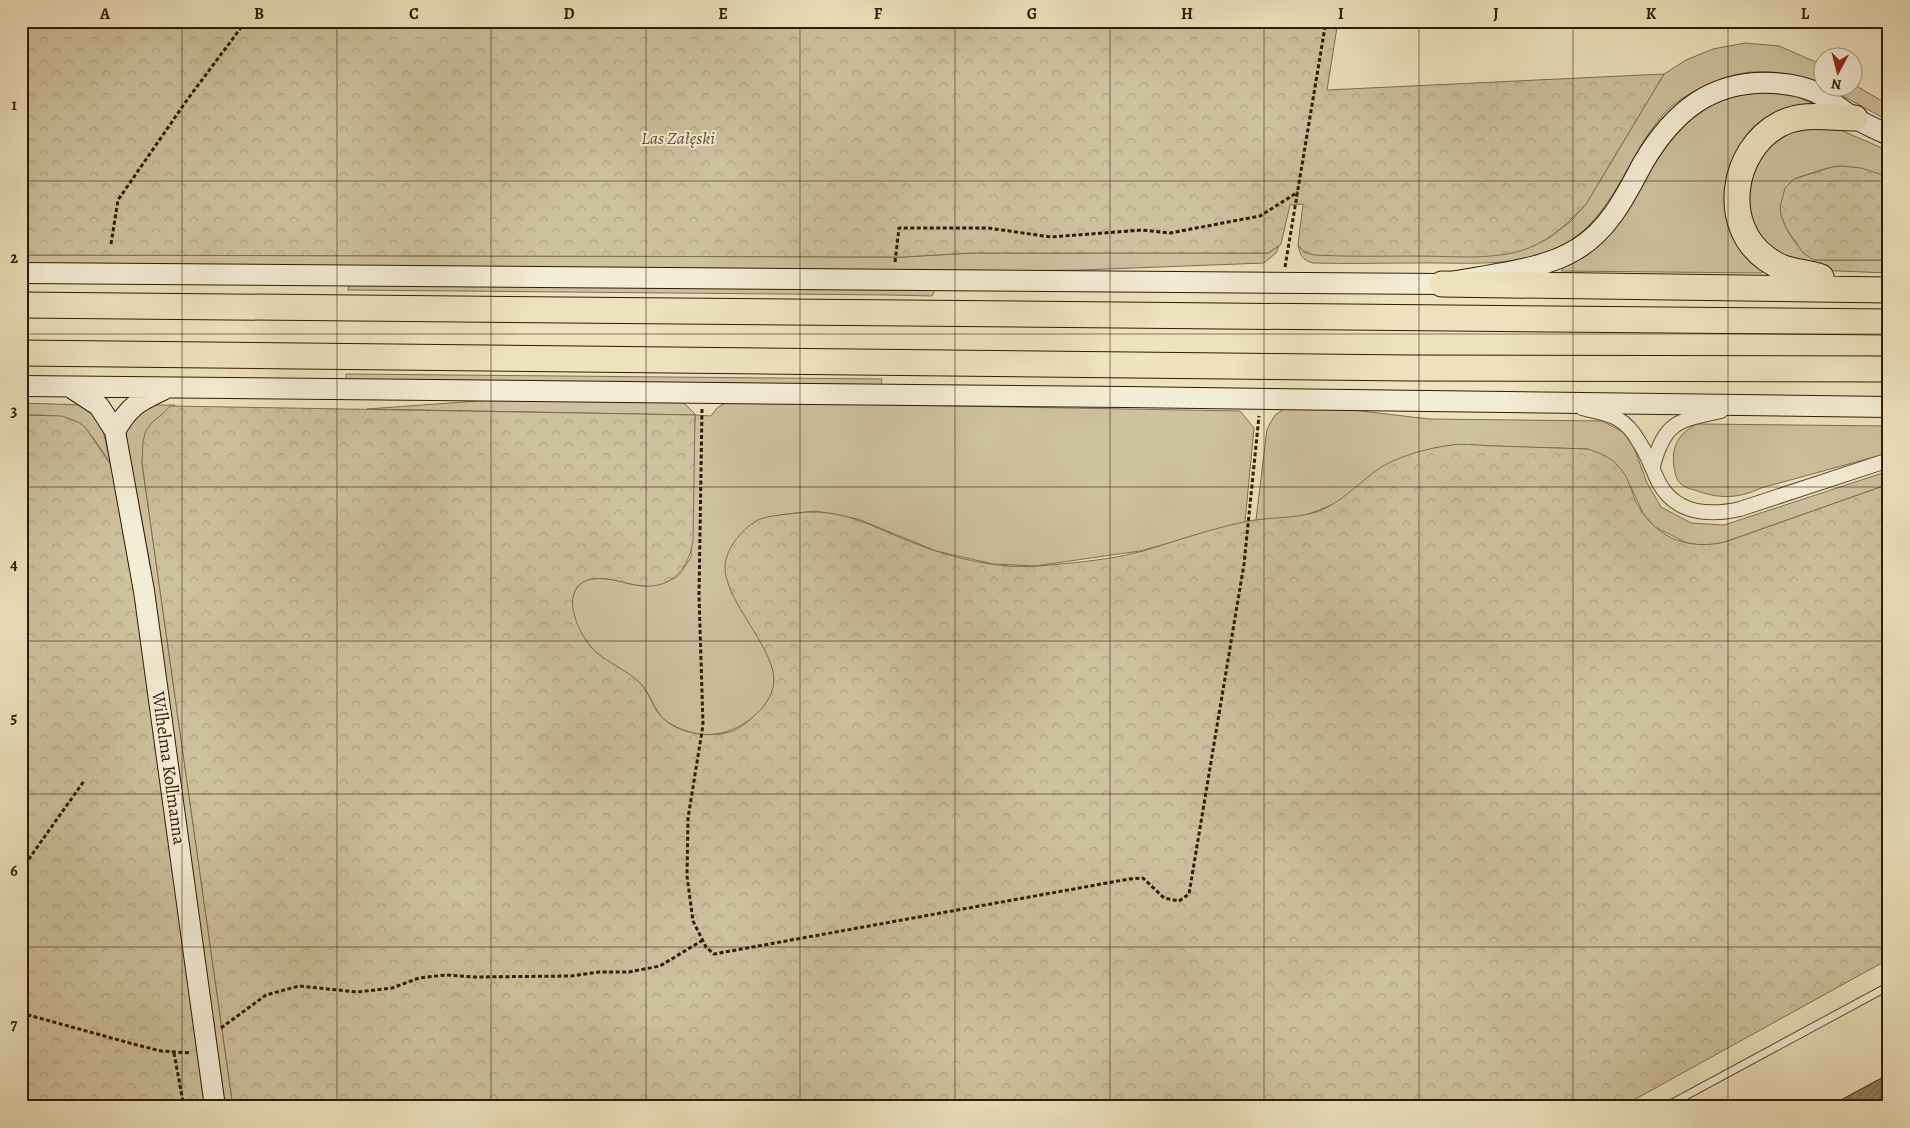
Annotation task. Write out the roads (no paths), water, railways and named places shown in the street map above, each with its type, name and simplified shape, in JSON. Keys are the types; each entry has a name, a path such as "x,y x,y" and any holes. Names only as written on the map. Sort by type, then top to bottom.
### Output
{"highway":[{"path":"1854,290 1817,276 1785,269 1758,252 1744,232 1738,215 1737,192 1741,170 1752,148 1767,132 1780,124 1807,116 1855,118"},
{"path":"1442,284 1889,290"},
{"path":"21,305 1889,322"},
{"path":"21,353 1410,368 1889,369"}],"street":[{"path":"21,272 1442,284 1535,266 1556,260 1577,249 1602,229 1615,212 1666,128 1684,111 1713,93 1738,85 1765,83 1794,86 1817,93 1855,118 1889,136"},
{"path":"21,386 1261,398 1889,407"},
{"path":"69,387 99,406 115,431 128,409 141,400 170,387"},
{"path":"1564,403 1618,419 1633,432 1653,466 1659,483 1674,500 1693,511 1720,514 1740,510 1889,460"},
{"path":"1653,466 1659,446 1670,427 1691,418 1743,406"},
{"name":"Wilhelma Kollmanna","path":"115,431 139,556 215,1107"}],"lane":[{"path":"1665,1107 1889,986"}],"park label":[{"name":"Las Załęski","path":"678,138"}]}
